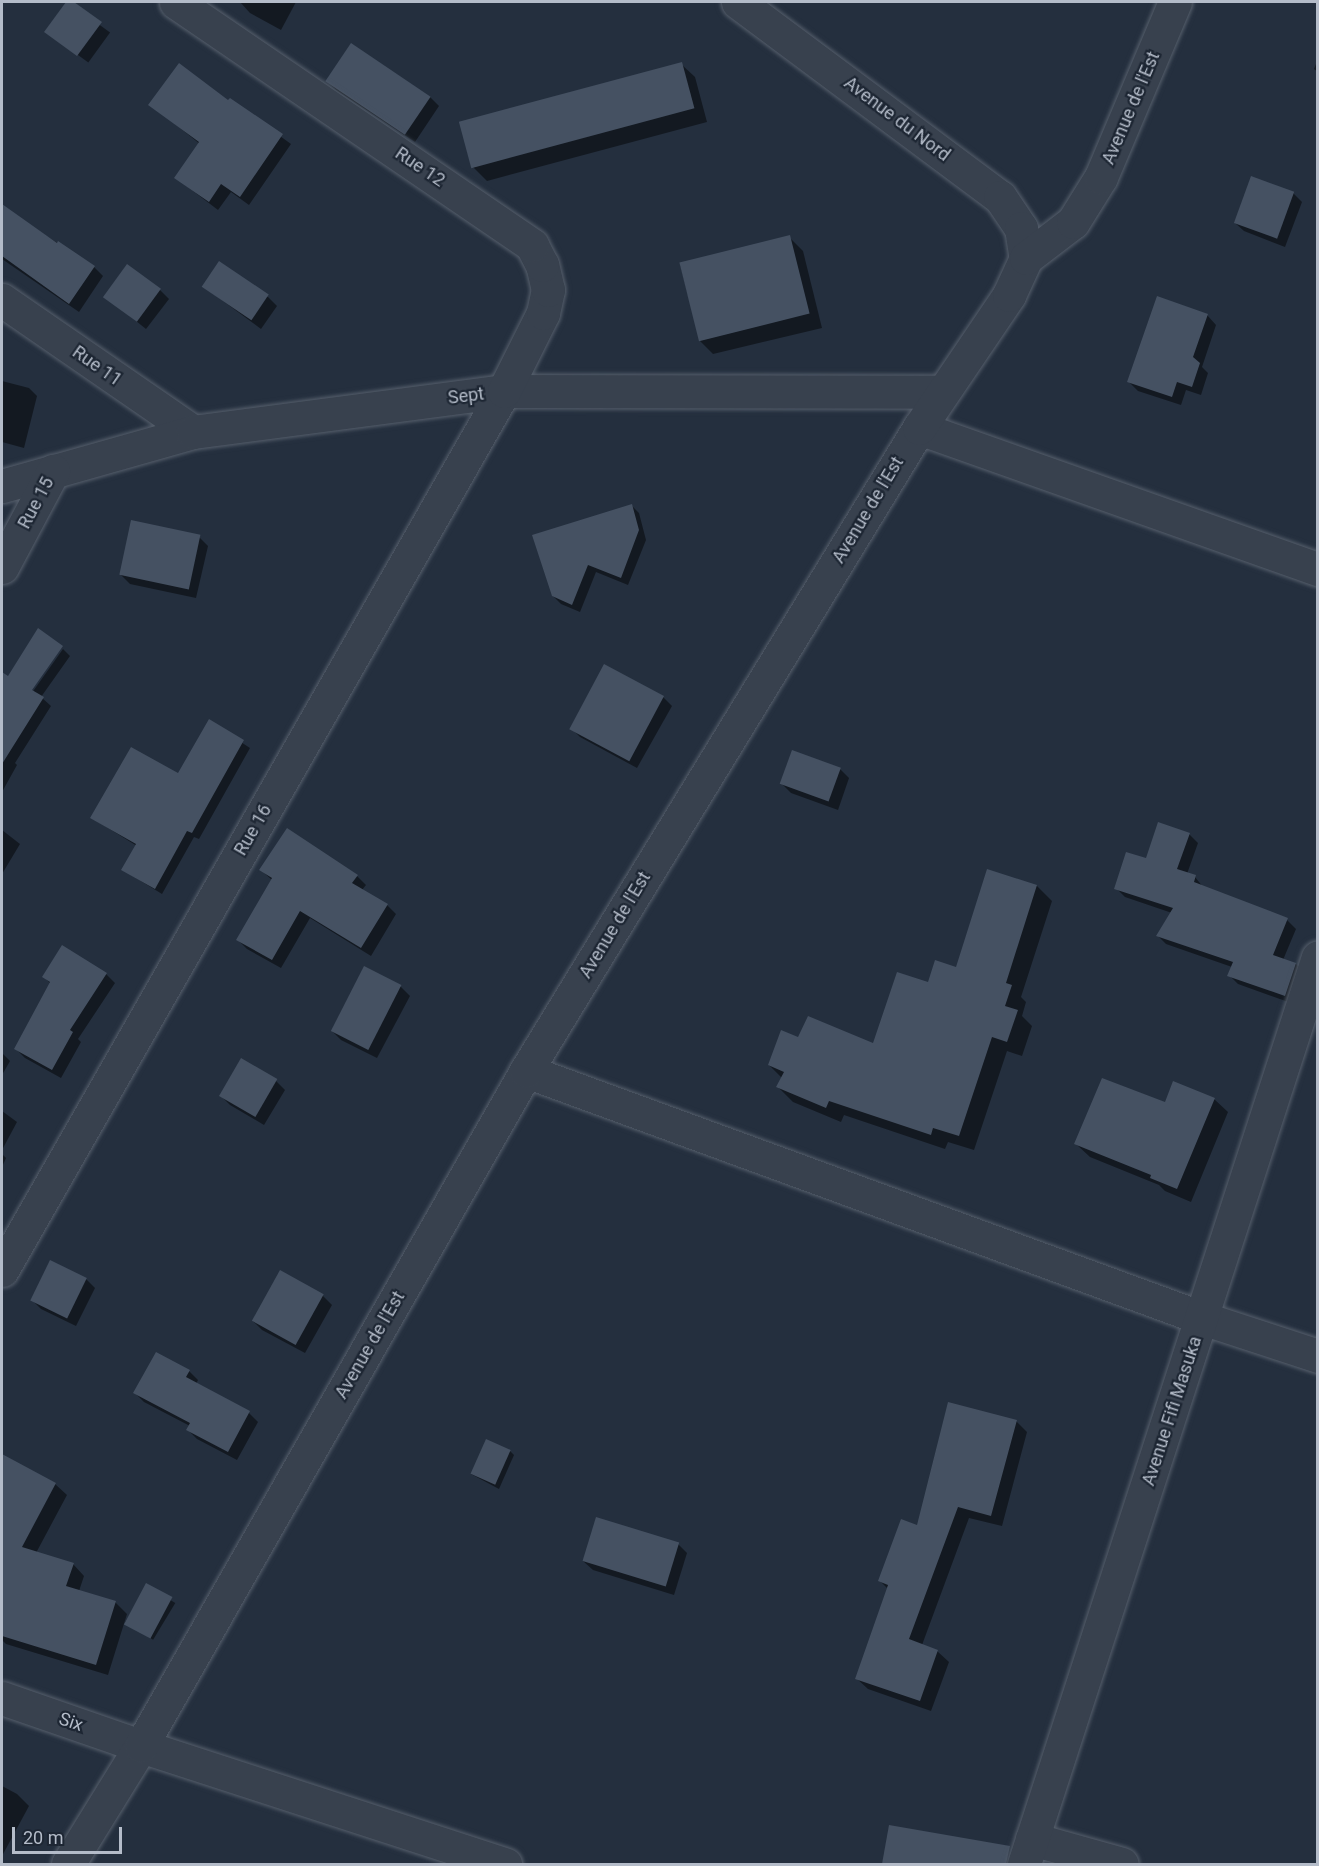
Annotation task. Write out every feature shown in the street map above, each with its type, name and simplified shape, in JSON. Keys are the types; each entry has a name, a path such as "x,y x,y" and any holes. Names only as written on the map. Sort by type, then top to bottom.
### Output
{"street":[{"name":"Rue 12","path":"176,2 532,245 542,265 548,290 543,313 504,391"},
{"name":"Avenue du Nord","path":"738,2 1000,197 1021,228 1026,258"},
{"name":"Avenue de l'Est","path":"68,1864 141,1746 526,1071 941,392 1009,295 1026,258 1073,222 1101,177 1175,2"},
{"name":"Rue 11","path":"2,300 193,432"},
{"name":"Sept","path":"2,486 193,432 504,391 941,392"},
{"name":"Rue 16","path":"2,1270 504,391"},
{"path":"919,428 1317,569"},
{"name":"Rue 15","path":"2,567 53,471"},
{"name":"Avenue Fifi Masuka","path":"1028,1852 1317,957"},
{"path":"526,1071 1202,1317 1317,1356"},
{"name":"Six","path":"2,1698 141,1746 506,1864"},
{"path":"1028,1852 1122,1864"}],"building":[{"path":"66,2 74,2 102,22 77,56 44,32"},
{"path":"351,43 431,97 405,135 325,81"},
{"path":"682,62 694,108 471,168 459,122"},
{"path":"179,63 228,100 230,98 283,134 240,197 221,184 209,202 174,178 199,142 148,105"},
{"path":"1251,176 1294,192 1277,239 1234,223"},
{"path":"2,204 57,243 58,241 95,266 69,304 2,256"},
{"path":"790,235 810,314 699,341 679,263"},
{"path":"219,261 269,295 251,320 202,287"},
{"path":"127,264 161,289 137,322 103,297"},
{"path":"1157,296 1208,314 1193,357 1200,363 1192,387 1177,382 1172,397 1127,382"},
{"path":"632,504 639,530 621,578 588,565 572,605 552,596 532,535"},
{"path":"131,520 200,535 189,590 119,575"},
{"path":"38,628 63,646 32,690 44,697 2,764 2,672 8,676"},
{"path":"604,664 664,696 629,761 569,729"},
{"path":"209,719 244,740 192,833 187,831 155,889 121,870 136,844 90,818 131,747 178,773"},
{"path":"792,750 841,768 829,802 780,784"},
{"path":"1158,822 1190,833 1177,869 1196,875 1194,882 1288,918 1273,955 1296,963 1285,996 1227,976 1233,962 1156,936 1173,908 1114,889 1126,852 1146,858"},
{"path":"287,828 358,875 352,883 388,904 361,948 300,911 272,960 236,940 272,878 259,870"},
{"path":"987,869 1037,885 1006,983 1012,985 1005,1006 1018,1010 1007,1042 992,1037 959,1136 933,1128 931,1135 829,1101 826,1108 776,1087 784,1072 768,1065 781,1030 798,1037 808,1016 873,1043 897,972 928,982 935,960 956,967"},
{"path":"62,945 107,973 70,1030 73,1032 52,1070 14,1049 50,982 42,977"},
{"path":"364,966 401,985 368,1050 331,1031"},
{"path":"241,1058 277,1079 255,1117 219,1096"},
{"path":"1102,1078 1165,1102 1173,1081 1215,1098 1177,1189 1150,1178 1151,1175 1074,1144"},
{"path":"50,1260 87,1278 67,1318 30,1300"},
{"path":"280,1270 324,1294 296,1345 252,1321"},
{"path":"156,1352 190,1370 186,1377 250,1411 228,1452 186,1430 190,1423 133,1393"},
{"path":"948,1402 1017,1420 991,1516 958,1507 909,1639 938,1650 920,1701 855,1679 888,1585 878,1581 901,1519 917,1525"},
{"path":"486,1439 511,1450 495,1485 471,1474"},
{"path":"2,1454 56,1483 22,1547 74,1563 66,1586 116,1601 96,1665 2,1636"},
{"path":"596,1517 679,1542 666,1586 583,1561"},
{"path":"146,1583 172,1597 150,1639 124,1624"},
{"path":"889,1825 1010,1846 1006,1864 882,1864"}]}
